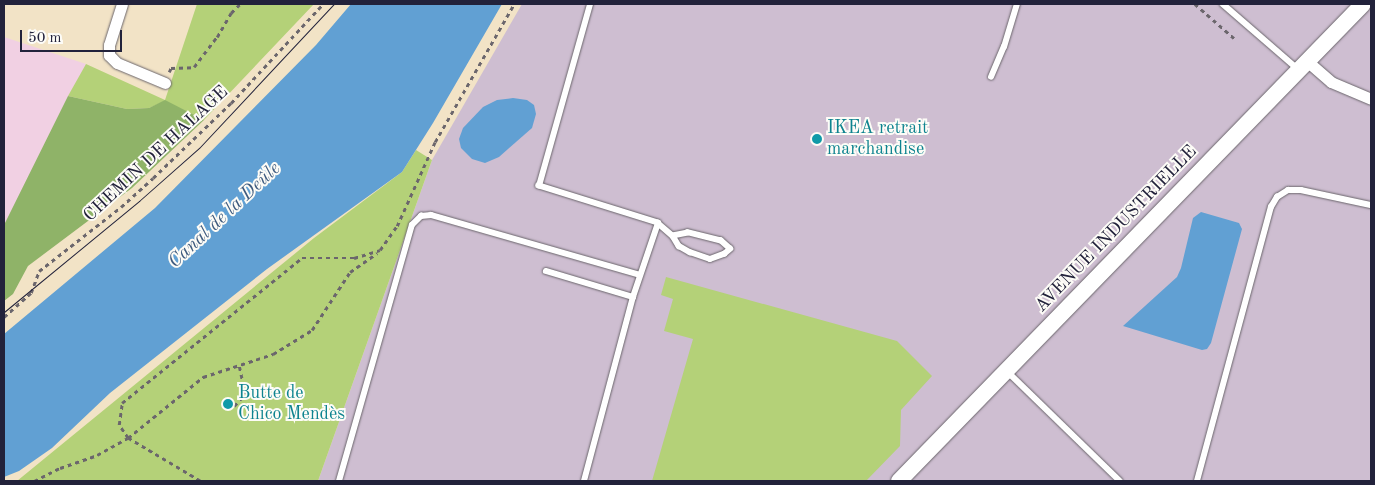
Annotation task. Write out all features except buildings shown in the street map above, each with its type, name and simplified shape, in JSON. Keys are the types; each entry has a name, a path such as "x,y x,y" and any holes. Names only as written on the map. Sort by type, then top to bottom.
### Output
{"street":[{"path":"121,4 109,45 109,55 117,63 165,83"},
{"name":"AVENUE INDUSTRIELLE","path":"898,481 1362,4"},
{"path":"1303,65 1331,82 1371,99"}],"lane":[{"path":"590,4 539,186 658,223 673,236 679,246 710,259 724,254 730,249 720,241 688,233 673,236"},
{"path":"991,77 1004,47 1016,4"},
{"path":"1223,4 1303,65"},
{"path":"1197,481 1271,207 1277,197 1288,190 1301,190 1371,206"},
{"path":"340,481 412,224 421,216 431,215 640,275"},
{"path":"584,481 633,297 658,223"},
{"path":"546,271 633,297"},
{"path":"1007,370 1120,481"}],"path":[{"path":"165,83 171,68 194,67 218,37 231,13 240,4"},
{"name":"CHEMIN DE HALAGE","path":"4,317 31,294 39,271 121,207 153,178 232,103 323,4"},
{"path":"34,481 60,468 97,455 128,438 203,377 273,354 312,330 350,272 380,250 397,226 435,142 514,4"},
{"path":"1195,4 1234,38"},
{"path":"200,481 128,438 119,425 122,403 302,258 354,258 380,250"},
{"path":"234,406 245,394 239,366"}],"shaded area":[{"path":"522,4 1371,4 1371,481 318,481 432,160"},
{"path":"4,37 86,64 4,226"}],"green space":[{"path":"197,4 314,4 204,120 165,101 149,108 127,109 68,96 86,64 165,100"},
{"path":"68,96 127,109 149,108 165,100 204,120 132,188 28,266 13,294 4,301 4,225"},
{"path":"416,150 432,160 318,481 17,481 314,238 402,172"},
{"path":"666,277 897,341 932,376 901,410 900,446 866,481 652,481 693,339 664,331 673,299 661,295"}],"water":[{"name":"Canal de la Deûle","path":"351,4 502,4 433,123 402,172 267,269 110,393 52,448 19,471 4,477 4,334 155,208 316,45"},
{"path":"513,98 527,100 534,105 536,114 532,128 499,157 485,163 472,159 461,148 459,139 463,128 483,107 497,100"},
{"path":"1201,212 1239,223 1242,229 1211,343 1207,349 1202,350 1123,326 1177,277 1181,268 1193,218"}],"tram line":[{"path":"4,312 139,201 200,147 334,4"}],"place":[{"name":"IKEA retrait marchandise","path":"817,139"},
{"name":"Butte de Chico Mendès","path":"228,404"}]}
